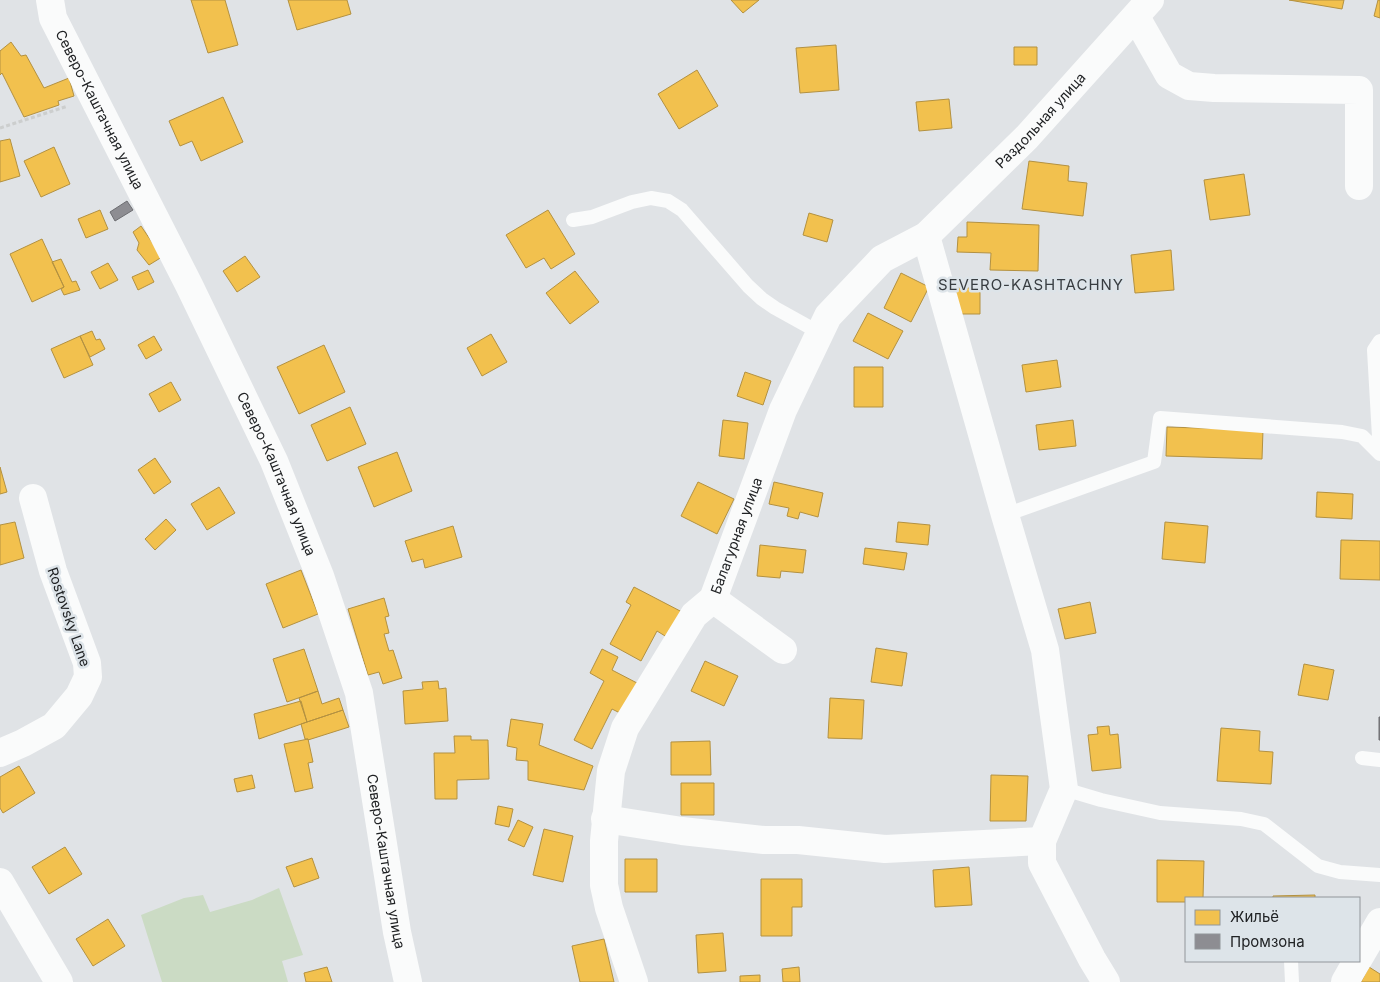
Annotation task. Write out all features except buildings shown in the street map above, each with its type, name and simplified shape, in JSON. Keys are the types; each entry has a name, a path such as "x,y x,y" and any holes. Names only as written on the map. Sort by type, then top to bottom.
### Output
{"street":[{"name":"Северо-Каштачная улица","path":"50,0 53,18 189,285 274,461 320,576 359,693 397,932 408,982"},
{"path":"1143,8 1169,75 1189,86 1359,90 1359,186"},
{"name":"Раздольная улица","path":"926,236 1027,137 1143,8"},
{"path":"926,236 1004,515 1046,650 1064,789 1042,842 1042,863 1106,982"},
{"name":"Балагурная улица","path":"634,982 609,908 604,885 605,818 611,771 625,728 694,615 713,599 783,410 828,316 882,259 926,236"},
{"name":"Rostovsky Lane","path":"0,753 54,726 80,696 88,677 87,663 53,571 33,498"},
{"path":"713,599 783,650"},
{"path":"605,818 691,832 764,840 798,840 885,849 1042,842"},
{"path":"0,882 59,982"},
{"path":"1360,956 1380,922"},
{"path":"1344,982 1356,962"}],"lane":[{"path":"573,220 592,217 632,202 651,198 668,201 682,210 748,286 762,299 820,333"},
{"path":"1380,341 1374,350 1380,454"},
{"path":"1004,515 1154,462 1160,418 1342,432 1362,436 1380,454"},
{"path":"1362,758 1380,760"},
{"path":"1064,789 1160,813 1241,818 1264,824 1318,866 1340,872 1380,875"},
{"path":"1292,962 1292,982"}],"path":[{"path":"0,128 94,97"}],"green space":[{"path":"279,888 303,955 282,961 288,982 162,982 141,915 184,898 203,895 210,912 252,900"}],"district":[{"name":"SEVERO-KASHTACHNY","path":"1031,285"}]}
